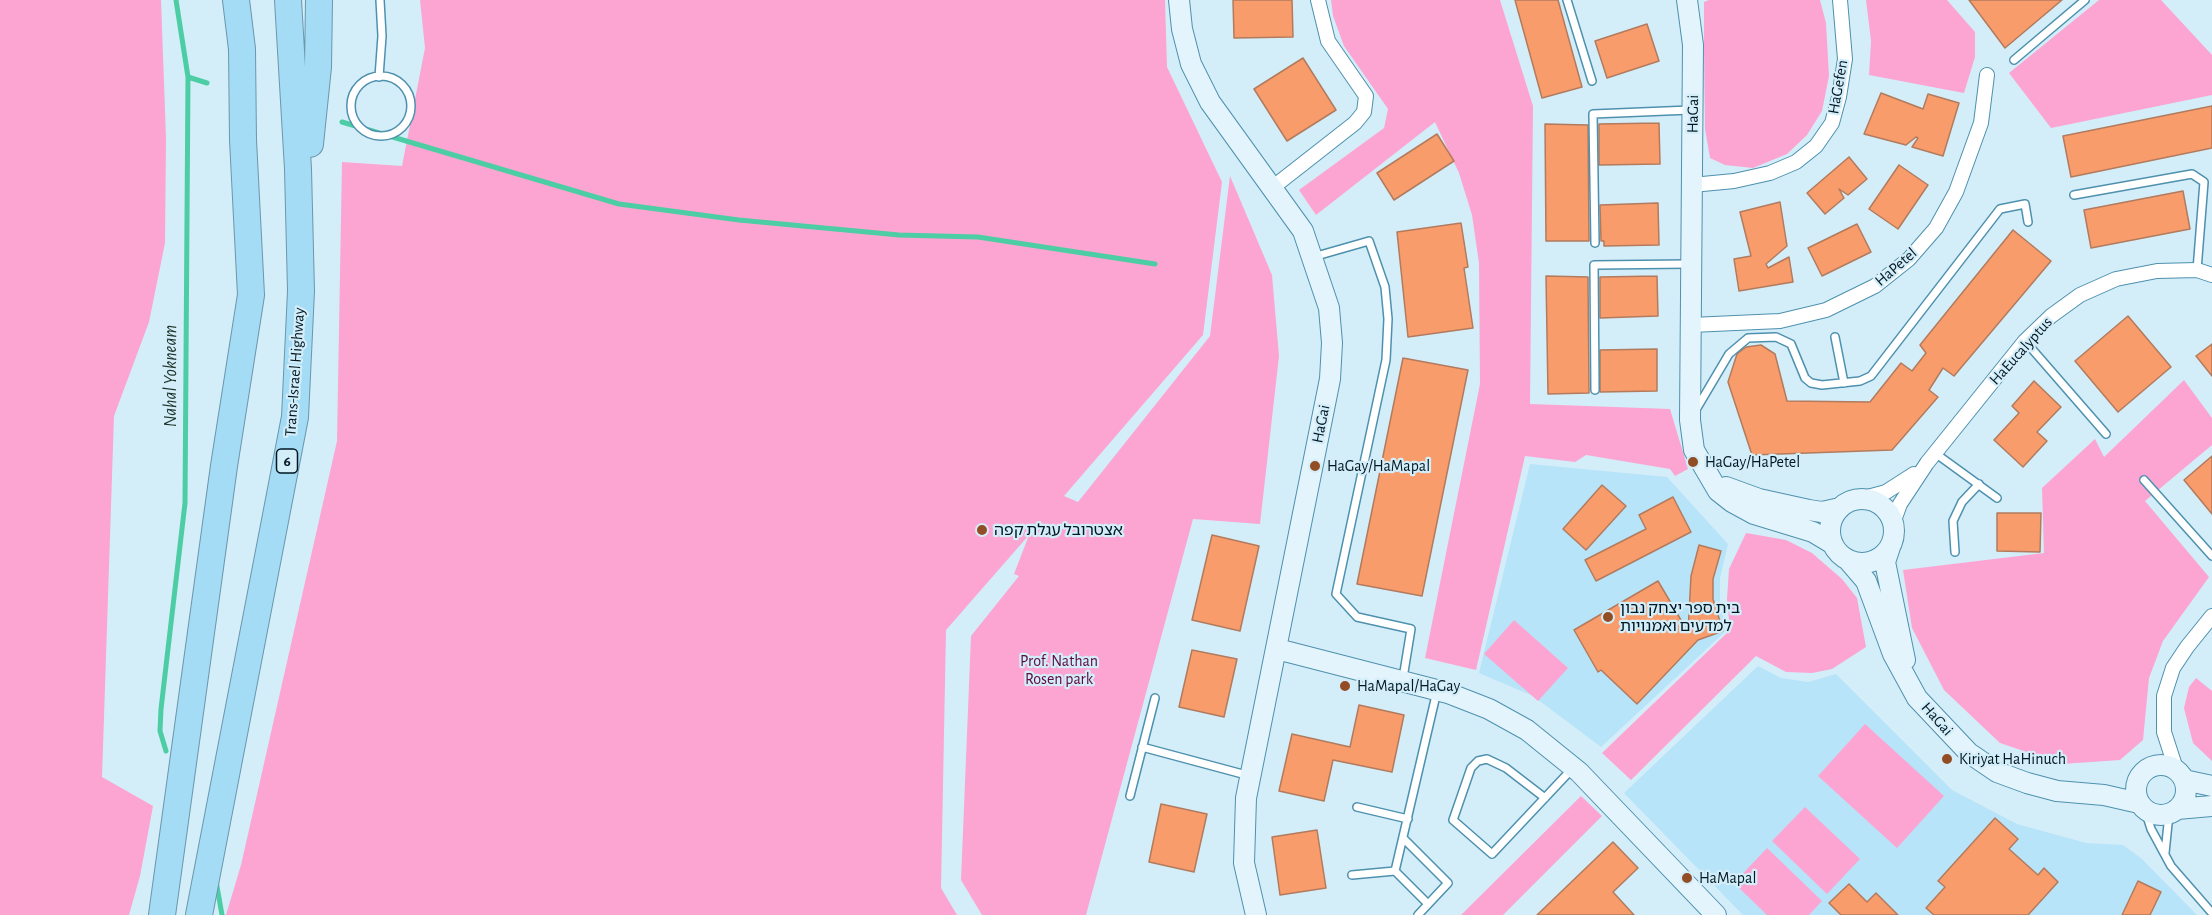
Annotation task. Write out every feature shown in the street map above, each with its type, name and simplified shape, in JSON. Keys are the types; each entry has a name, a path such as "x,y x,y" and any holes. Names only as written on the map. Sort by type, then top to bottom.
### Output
{"highway":[{"path":"162,915 224,466 251,295 243,140 242,49 236,0"},
{"name":"Trans-Israel Highway","path":"199,915 295,417 301,291 294,73 288,0"},
{"path":"300,234 318,67 319,0"}],"street":[{"name":"HaGai","path":"1179,0 1182,29 1191,64 1210,102 1303,231 1329,308 1332,343 1330,379 1251,777 1243,842 1247,883 1256,915"},
{"path":"1272,188 1355,123 1364,112 1366,96 1329,41 1318,0"},
{"name":"HaGai","path":"1687,0 1693,45 1690,420 1694,450 1718,491 1754,514 1813,532 1833,544"},
{"name":"HaGefen","path":"1692,185 1734,181 1770,172 1796,162 1816,146 1832,123 1839,97 1845,59 1840,0"},
{"name":"HaPetel","path":"1691,325 1780,321 1826,310 1875,286 1909,259 1936,228 1956,192 1981,123 1987,75"},
{"name":"HaEucalyptus","path":"1893,523 1900,504 1931,458 2025,341 2051,316 2080,296 2116,279 2157,270 2197,270 2212,275"},
{"name":"HaEucalyptus","path":"1860,499 1886,492 1909,479 1931,458"},
{"path":"1708,477 1735,492 1822,512 1840,508 1860,499 1869,499 1884,507 1893,523 1893,539 1890,547 1876,560 1857,562 1848,560 1833,544 1830,525 1840,508"},
{"name":"HaGai","path":"1890,547 1885,562 1907,678"},
{"name":"HaGai","path":"1848,560 1866,581 1893,654 1917,698 1969,753 1997,772 2027,783 2072,792 2123,798 2142,806"},
{"path":"2173,811 2186,796 2164,732 2164,696 2173,668 2187,646 2212,616"},
{"path":"1277,649 1437,690 1508,719 1544,743 1574,768 1716,915"},
{"path":"2212,786 2180,775 2160,764 2151,766 2139,776 2135,790 2142,806 2152,814 2212,806"},
{"name":"HaGai","path":"2072,792 2139,776"}],"lane":[{"path":"379,77 382,36 380,0"},
{"path":"1567,0 1592,81"},
{"path":"2014,60 2085,0"},
{"path":"379,77 399,82 406,89 411,108 405,125 392,134 380,136 370,134 356,122 352,104 360,86 379,77"},
{"path":"1595,243 1593,114 1693,110"},
{"path":"2074,195 2192,174 2204,182 2197,270"},
{"path":"1690,420 1729,354 1748,338 1776,337 1791,344 1805,378 1811,383 1844,383 1860,381 1871,376 2000,209 2025,204 2028,222"},
{"path":"1313,257 1369,241 1385,287 1388,319 1386,360 1336,594 1357,617 1411,629 1403,681"},
{"path":"1595,390 1594,265 1692,264"},
{"path":"1835,337 1844,383"},
{"path":"2025,341 2106,434"},
{"path":"1931,458 1979,484 1997,498"},
{"path":"2144,480 2212,556"},
{"path":"1955,552 1953,521 1962,502 1979,484"},
{"path":"1395,871 1437,690"},
{"path":"1130,796 1155,698"},
{"path":"1142,747 1251,777"},
{"path":"1545,798 1506,768 1487,759 1471,768 1453,820 1492,854 1574,768"},
{"path":"2142,806 2165,856 2212,914"},
{"path":"1357,807 1408,819"},
{"path":"2165,856 2173,811"},
{"path":"1403,838 1448,883 1418,915"},
{"path":"1352,875 1395,871"},
{"path":"1395,871 1428,904"}],"shaded area":[{"name":"בית ספר יצחק נבון למדעים ואמנויות","path":"1530,464 1667,477 1728,544 1720,578 1720,603 1726,631 1601,747 1533,696 1479,673"},
{"path":"1758,666 1781,678 1808,682 1836,674 1952,790 2017,824 2086,843 2123,845 2142,859 2197,915 1743,915 1624,793"}],"green space":[{"path":"0,0 161,0 166,138 165,243 149,322 114,416 102,777 153,806 140,876 129,915 0,915"},
{"name":"Prof. Nathan Rosen park","path":"420,0 1165,0 1167,67 1222,182 1203,335 1064,496 1078,502 1210,336 1230,176 1272,275 1279,356 1260,524 1193,519 1086,915 982,915 961,880 971,636 1019,576 1014,574 1029,535 946,630 941,888 957,915 226,915 241,865 337,441 342,162 402,166 425,48"},
{"path":"1331,0 1500,0 1533,106 1530,404 1670,409 1688,469 1675,476 1670,469 1586,455 1575,462 1525,456 1476,670 1425,658 1480,384 1479,263 1472,215 1459,173 1435,122 1316,215 1299,190 1384,128 1388,109 1344,46 1333,16"},
{"path":"1709,0 1820,0 1826,23 1829,76 1822,111 1807,135 1787,154 1753,168 1725,165 1710,158 1705,129 1704,50 1704,2"},
{"path":"1866,0 1947,0 1975,32 1975,57 1964,93 1869,75 1871,41"},
{"path":"2099,0 2161,0 2212,55 2212,95 2051,128 2009,73"},
{"path":"2184,380 2212,418 2212,445 2145,501 2209,577 2163,641 2149,678 2143,740 2120,760 2062,764 2000,743 1944,690 1912,628 1903,570 2044,553 2042,488 2095,439 2104,457"},
{"path":"1746,533 1786,540 1812,553 1842,579 1857,598 1866,647 1832,669 1812,673 1786,672 1756,656 1631,780 1602,753 1730,630 1727,599 1729,569"},
{"path":"1514,620 1568,668 1538,701 1484,654"},
{"path":"2196,678 2212,691 2212,761 2193,743 2184,708 2189,687"},
{"path":"1865,724 1944,796 1897,848 1818,776"},
{"path":"1581,796 1602,816 1503,915 1461,915"},
{"path":"1805,807 1860,859 1827,894 1772,841"},
{"path":"1767,848 1822,901 1809,915 1767,915 1734,883"}],"building":[{"path":"1233,0 1292,0 1293,37 1234,38"},
{"path":"1515,0 1558,0 1582,87 1542,98"},
{"path":"1969,0 2062,0 2005,48"},
{"path":"1647,24 1659,61 1607,78 1595,41"},
{"path":"1303,58 1336,110 1287,141 1254,89"},
{"path":"1881,93 1923,109 1928,94 1959,103 1943,156 1912,147 1918,138 1916,137 1906,145 1864,134"},
{"path":"2212,106 2212,148 2071,177 2063,136"},
{"path":"1659,123 1660,164 1599,165 1599,124"},
{"path":"1545,124 1588,125 1589,241 1546,241"},
{"path":"1437,134 1454,161 1394,200 1377,173"},
{"path":"1849,157 1867,179 1848,195 1839,189 1844,198 1825,214 1807,193"},
{"path":"1899,165 1928,185 1898,229 1869,209"},
{"path":"2183,191 2190,229 2091,248 2084,210"},
{"path":"1780,202 1787,246 1766,264 1768,268 1789,257 1793,282 1739,291 1734,259 1751,256 1740,212"},
{"path":"1658,203 1659,245 1604,246 1604,241 1601,241 1600,205"},
{"path":"1461,223 1468,267 1464,268 1473,328 1408,337 1397,232"},
{"path":"1857,224 1871,252 1822,276 1808,248"},
{"path":"2013,230 2051,261 1954,376 1943,368 1929,390 1938,397 1892,450 1752,455 1728,382 1737,354 1746,347 1761,345 1775,354 1787,401 1870,402 1901,363 1912,371 1926,353 1920,345"},
{"path":"1546,276 1588,277 1589,393 1548,394"},
{"path":"1657,276 1658,316 1600,318 1600,277"},
{"path":"2128,316 2171,367 2118,412 2075,361"},
{"path":"2212,344 2212,376 2196,356"},
{"path":"1657,349 1657,391 1600,392 1600,350"},
{"path":"1403,358 1468,370 1422,596 1357,584"},
{"path":"2034,381 2061,407 2037,432 2047,441 2023,467 1994,440 2019,413 2012,406"},
{"path":"2212,456 2212,514 2184,480"},
{"path":"1602,485 1626,506 1586,550 1563,529"},
{"path":"1673,497 1691,532 1596,581 1585,560 1646,529 1639,515"},
{"path":"1997,513 2041,513 2040,552 1997,551"},
{"path":"1212,535 1259,546 1240,631 1192,620"},
{"path":"1699,545 1721,551 1713,579 1713,599 1723,631 1698,640 1637,704 1601,670 1598,672 1574,630 1658,581 1688,632 1691,576"},
{"path":"1192,650 1237,659 1224,717 1179,707"},
{"path":"1359,705 1404,715 1392,772 1333,760 1324,801 1279,791 1292,734 1350,747"},
{"path":"1161,804 1207,814 1194,872 1149,862"},
{"path":"1995,818 2018,839 2009,849 2038,875 2044,868 2058,882 2028,915 1934,915 1926,908 1945,887 1938,881"},
{"path":"1317,830 1326,888 1280,895 1272,837"},
{"path":"1613,842 1638,868 1613,892 1634,915 1537,915"},
{"path":"2138,881 2161,892 2150,915 2122,915"},
{"path":"1849,884 1867,902 1876,893 1898,915 1841,915 1829,903"}],"waterway":[{"name":"Nahal Yokneam","path":"166,751 160,731 161,709 185,503 188,77 176,0"},
{"path":"188,77 207,83"},
{"path":"342,122 619,204 739,220 899,235 978,237 1155,264"},
{"name":"Nahal Yokneam","path":"216,881 222,915"}],"place":[{"name":"HaGay/HaPetel","path":"1693,462"},
{"name":"HaGay/HaMapal","path":"1315,466"},
{"name":"אצטרובל עגלת קפה","path":"982,530"},
{"name":"בית ספר יצחק נבון למדעים ואמנויות","path":"1608,617"},
{"name":"HaMapal/HaGay","path":"1345,686"},
{"name":"Kiriyat HaHinuch","path":"1947,759"},
{"name":"HaMapal","path":"1687,878"}]}
